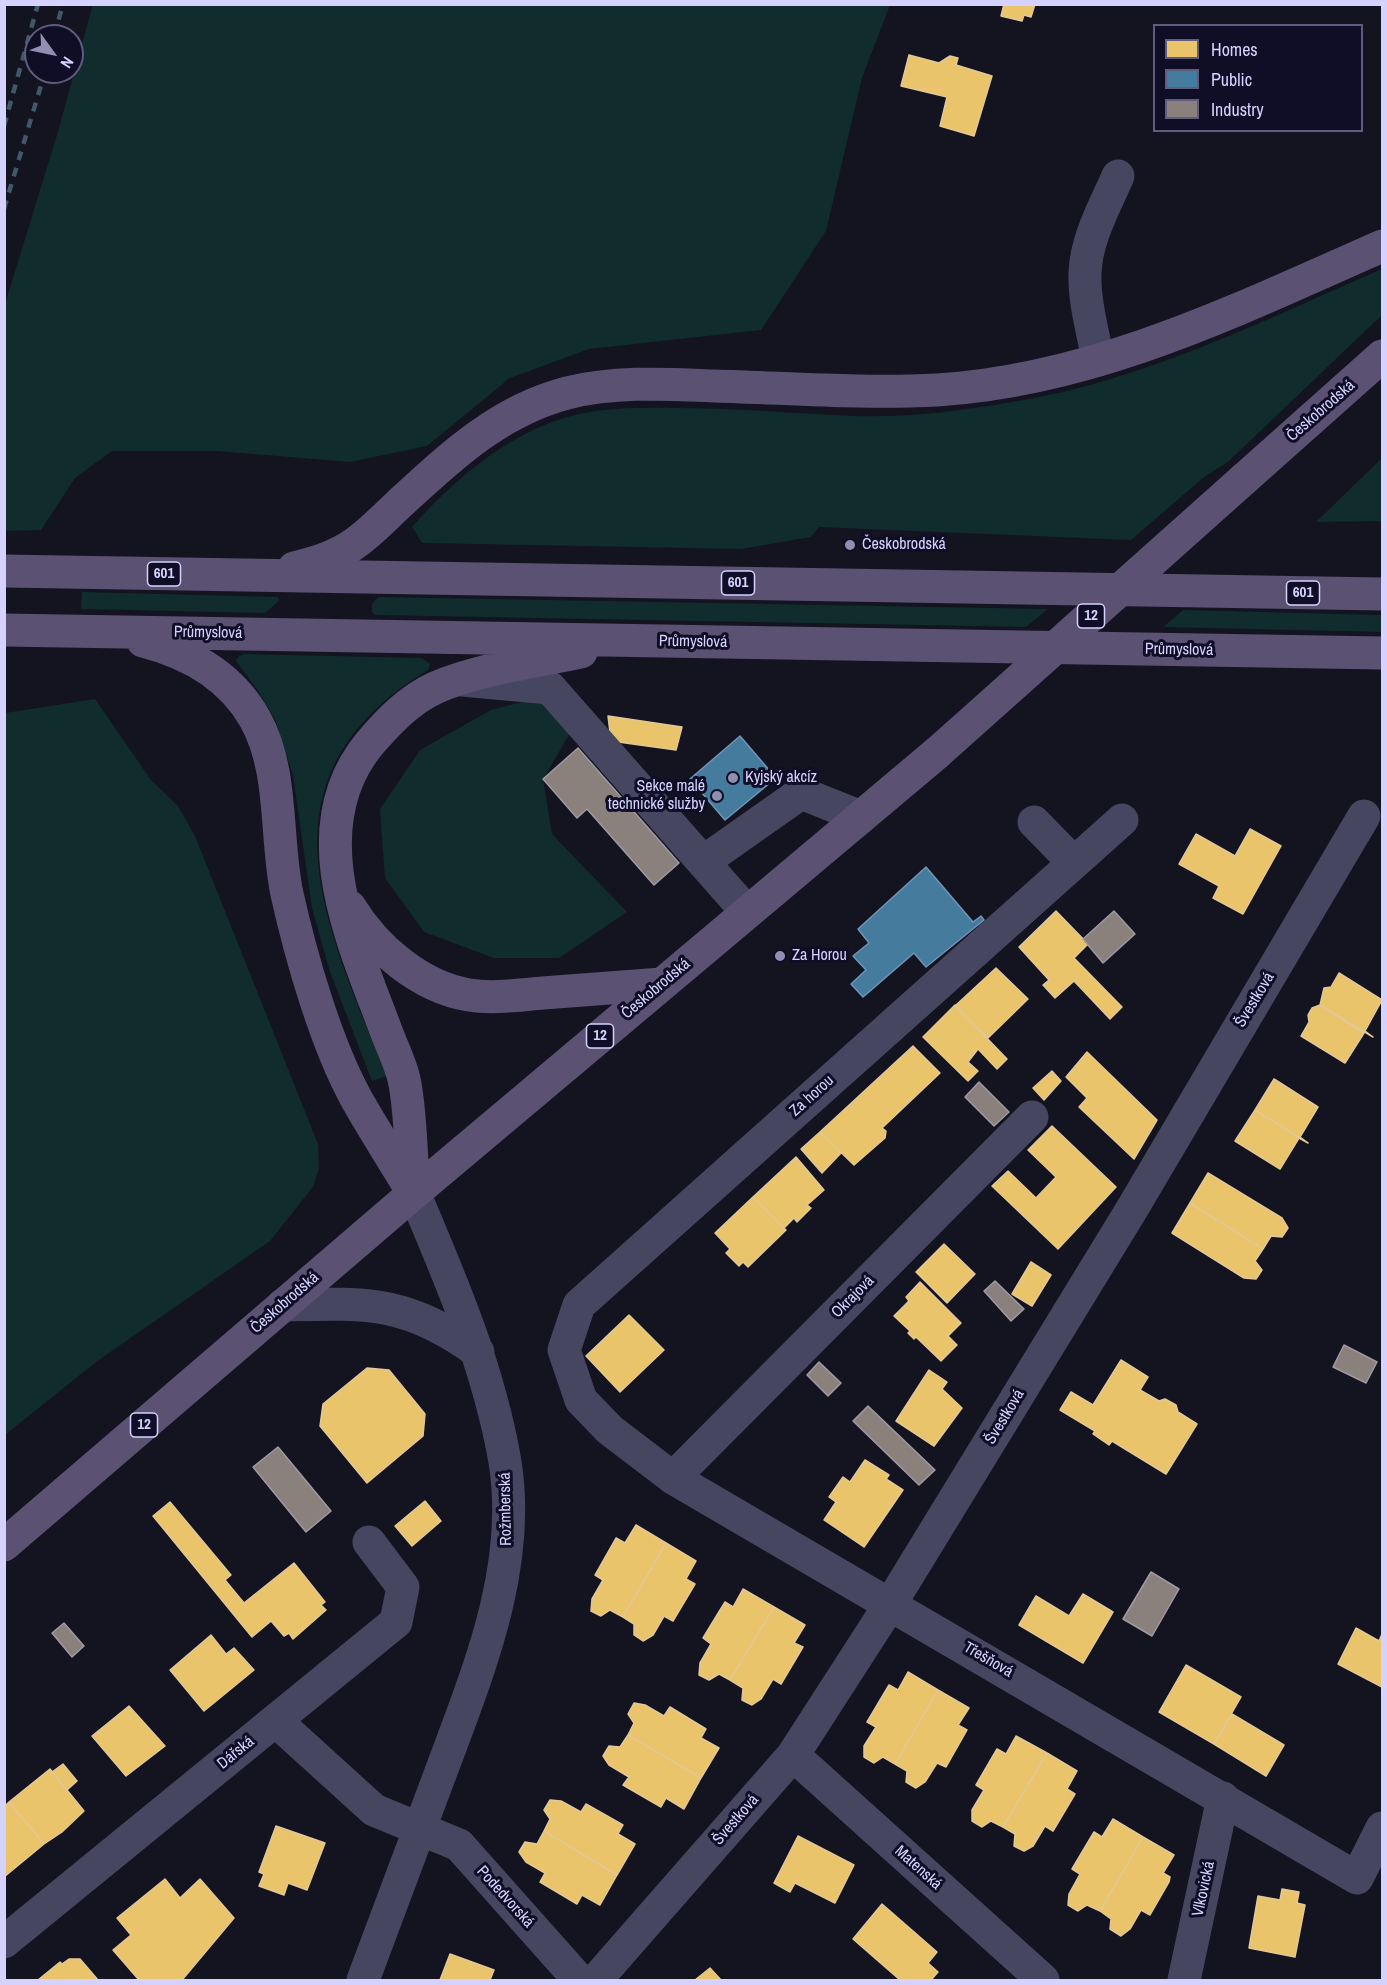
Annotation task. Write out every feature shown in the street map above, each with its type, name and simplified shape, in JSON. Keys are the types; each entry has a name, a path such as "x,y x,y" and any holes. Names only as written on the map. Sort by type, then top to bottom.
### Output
{"main road":[{"path":"252,575 317,562 353,545 483,431 536,403 567,393 601,386 663,384 884,391 936,390 988,385 1042,376 1188,332 1383,246"},
{"name":"Českobrodská","path":"4,1545 414,1193 938,753 1383,356"},
{"name":"601","path":"4,571 1383,594"},
{"name":"Průmyslová","path":"4,630 1383,653"},
{"path":"106,631 159,645 210,669 228,682 257,721 266,747 273,780 286,891 307,971 356,1098 414,1193"},
{"path":"414,1193 404,1080 358,956 345,914 338,876 335,826 340,799 351,771 383,727 406,706 433,689 457,679 631,641"},
{"path":"338,876 346,900 373,937 408,969 445,989 468,995 499,996 662,984"}],"street":[{"path":"1098,360 1086,298 1085,271 1090,242 1118,176"},
{"path":"457,679 550,688 747,912"},
{"path":"703,862 801,793 861,817"},
{"name":"Švestková","path":"596,1980 793,1755 891,1603 1132,1209 1364,816"},
{"name":"Za horou","path":"581,1400 564,1350 579,1305 1122,820"},
{"path":"1034,822 1074,862"},
{"name":"Okrajová","path":"673,1478 1032,1116"},
{"name":"Rožmberská","path":"363,1980 470,1694 497,1604 506,1559 508,1512 505,1463 478,1352 456,1292 414,1193"},
{"path":"283,1305 360,1303 395,1309 440,1327 478,1352"},
{"name":"Třešňová","path":"581,1400 610,1430 673,1478 891,1603 1357,1878 1383,1828"},
{"name":"Dářská","path":"4,1942 396,1622 403,1587 369,1542"},
{"path":"276,1721 374,1810 421,1827"},
{"name":"Matenská","path":"793,1755 1043,1980"},
{"name":"Vlkovická","path":"1184,1980 1223,1798"},
{"name":"Podedvorská","path":"421,1827 459,1845 579,1980"}],"green space":[{"path":"93,4 890,4 862,78 826,231 761,330 589,349 510,378 427,446 350,462 217,451 112,451 75,478 41,530 5,531 5,304 71,84 84,84 84,37"},
{"path":"1382,269 1382,315 1229,461 1203,478 1131,540 819,527 811,537 741,549 422,543 412,527 459,480 494,453 532,431 582,413 644,408 892,416 952,411 1012,402 1108,380 1155,364 1247,328"},
{"path":"1382,458 1382,521 1316,522"},
{"path":"82,592 277,597 280,600 265,613 81,609"},
{"path":"378,597 1048,609 1026,627 375,615 372,612 372,604"},
{"path":"1183,610 1382,615 1382,632 1163,627"},
{"path":"245,654 422,658 430,664 428,670 373,712 338,757 321,805 318,856 326,909 342,963 387,1076 372,1081 330,972 312,908 293,775 275,719 236,661 239,656"},
{"path":"545,696 569,735 543,779 552,834 627,912 559,958 494,958 424,932 385,878 380,809 420,750 491,710"},
{"path":"95,699 151,780 178,806 195,836 318,1144 319,1168 313,1187 270,1241 96,1362 5,1435 5,713"}],"building: Homes":[{"path":"1004,4 1035,4 1031,17 1024,15 1022,21 1001,16"},
{"path":"909,55 939,63 950,56 958,58 956,65 992,76 974,136 940,126 947,97 901,86"},
{"path":"608,716 682,727 676,750 611,741"},
{"path":"1250,829 1281,846 1243,914 1213,898 1219,886 1179,864 1196,834 1235,856"},
{"path":"1056,911 1088,944 1074,958 1122,1007 1110,1019 1074,981 1055,998 1043,985 1049,980 1019,947"},
{"path":"996,968 1028,999 988,1038 955,1006"},
{"path":"1339,973 1382,1000 1365,1031 1373,1037 1320,1005 1324,988 1331,987"},
{"path":"955,1005 1007,1059 997,1069 978,1049 968,1062 978,1071 968,1081 923,1037"},
{"path":"1320,1005 1364,1033 1345,1063 1301,1036 1309,1022 1308,1015 1312,1008"},
{"path":"913,1046 940,1073 882,1128 886,1131 885,1138 854,1165 820,1132"},
{"path":"1087,1052 1157,1120 1134,1159 1079,1107 1087,1098 1066,1077"},
{"path":"1052,1071 1061,1081 1044,1100 1033,1088"},
{"path":"1274,1079 1318,1107 1300,1137 1308,1143 1255,1110"},
{"path":"1255,1110 1308,1143 1299,1138 1280,1169 1235,1141"},
{"path":"1052,1126 1116,1187 1058,1249 992,1186 1008,1171 1036,1198 1056,1177 1028,1150"},
{"path":"820,1132 841,1153 822,1173 801,1149"},
{"path":"796,1157 824,1190 807,1205 811,1208 797,1222 794,1218 784,1228 753,1197"},
{"path":"1208,1173 1282,1218 1288,1228 1282,1237 1271,1236 1263,1249 1190,1203"},
{"path":"753,1197 786,1230 748,1267 743,1262 739,1266 726,1253 730,1249 715,1233"},
{"path":"1190,1203 1263,1249 1255,1261 1262,1270 1256,1279 1244,1278 1172,1233"},
{"path":"944,1244 975,1274 947,1303 916,1272"},
{"path":"1031,1262 1051,1275 1032,1306 1012,1294"},
{"path":"920,1282 961,1323 948,1336 957,1345 941,1361 916,1337 914,1339 908,1333 910,1331 894,1316 909,1301 906,1297"},
{"path":"629,1315 664,1350 620,1392 586,1356"},
{"path":"1121,1360 1148,1377 1140,1390 1159,1401 1165,1399 1176,1405 1178,1412 1197,1424 1166,1474 1112,1441 1109,1445 1093,1434 1095,1431 1060,1410 1071,1392 1093,1405"},
{"path":"367,1368 389,1370 425,1414 423,1436 367,1483 320,1426 323,1404"},
{"path":"929,1370 947,1382 942,1389 962,1408 934,1446 896,1421"},
{"path":"865,1460 889,1475 886,1479 903,1490 864,1547 824,1520 836,1502 829,1497 843,1477 850,1482"},
{"path":"425,1501 441,1521 412,1546 395,1526"},
{"path":"170,1502 231,1575 225,1580 244,1603 294,1563 325,1602 321,1605 326,1610 293,1639 289,1633 284,1636 271,1621 252,1637 153,1516"},
{"path":"636,1525 666,1543 623,1617 610,1610 601,1616 591,1611 592,1599 603,1580 595,1575 616,1538 625,1543"},
{"path":"666,1543 696,1561 686,1579 695,1584 673,1621 664,1616 653,1635 643,1641 634,1635 634,1624 623,1617"},
{"path":"743,1589 774,1607 730,1680 719,1674 709,1680 699,1675 700,1663 711,1644 703,1638 725,1602 733,1607"},
{"path":"1083,1594 1113,1612 1083,1663 1019,1625 1036,1596 1069,1616"},
{"path":"774,1607 805,1625 794,1643 803,1647 781,1684 773,1679 761,1699 752,1705 742,1700 743,1688 730,1680"},
{"path":"1356,1628 1379,1641 1382,1634 1382,1687 1338,1664"},
{"path":"211,1635 226,1654 234,1648 254,1670 204,1711 170,1670"},
{"path":"1186,1665 1241,1697 1214,1744 1159,1712"},
{"path":"908,1672 938,1690 895,1764 883,1757 874,1763 864,1757 864,1746 876,1727 867,1722 889,1685 898,1690"},
{"path":"938,1690 969,1708 958,1725 967,1730 946,1767 937,1763 925,1782 916,1788 906,1782 907,1771 895,1764"},
{"path":"634,1703 645,1705 664,1716 670,1707 706,1729 701,1738 719,1748 701,1778 628,1735 634,1723 628,1714"},
{"path":"129,1706 165,1746 126,1776 92,1736"},
{"path":"1232,1714 1284,1745 1266,1776 1214,1744"},
{"path":"628,1735 701,1778 684,1809 666,1798 661,1807 623,1785 629,1777 609,1765 603,1756 609,1746 620,1747"},
{"path":"1016,1736 1047,1753 1003,1827 991,1821 982,1827 972,1821 972,1810 984,1790 976,1785 997,1749 1006,1754"},
{"path":"1047,1753 1077,1771 1067,1789 1075,1794 1053,1831 1045,1826 1033,1846 1024,1851 1014,1846 1015,1834 1003,1827"},
{"path":"63,1764 77,1781 67,1790 52,1772"},
{"path":"50,1769 84,1811 62,1832 44,1844 9,1802"},
{"path":"550,1800 561,1801 581,1812 586,1804 623,1825 618,1834 635,1844 617,1875 544,1831 550,1819 544,1810"},
{"path":"9,1802 44,1844 4,1877 4,1807"},
{"path":"1113,1819 1143,1837 1100,1911 1087,1905 1078,1911 1068,1905 1069,1894 1080,1874 1072,1869 1094,1832 1102,1837"},
{"path":"276,1826 325,1843 307,1890 288,1883 284,1895 259,1886 264,1874 259,1872"},
{"path":"544,1831 617,1875 600,1905 582,1895 577,1904 540,1882 545,1873 526,1862 519,1852 525,1842 537,1844"},
{"path":"798,1836 854,1865 835,1903 795,1883 790,1892 774,1883"},
{"path":"1143,1837 1174,1855 1163,1873 1170,1877 1169,1882 1150,1915 1141,1910 1130,1929 1121,1936 1110,1929 1111,1919 1100,1911"},
{"path":"165,1879 180,1898 200,1879 234,1918 182,1980 139,1980 113,1950 131,1935 117,1918"},
{"path":"1282,1889 1299,1892 1297,1903 1305,1905 1295,1957 1249,1948 1258,1896 1280,1900"},
{"path":"882,1904 937,1952 928,1963 938,1972 931,1980 900,1980 853,1939"},
{"path":"450,1954 494,1970 490,1980 440,1980"},
{"path":"69,1959 80,1959 98,1980 38,1980 60,1962 62,1964"},
{"path":"710,1968 721,1980 695,1980"}],"building: Public":[{"name":"Kyjský akcíz","path":"740,736 776,778 725,820 690,779"},
{"path":"926,867 973,922 981,916 984,920 926,967 914,953 863,997 851,984 866,970 853,956 869,943 858,929"}],"building: Industry":[{"path":"578,748 679,863 654,885 587,809 577,818 543,779"},
{"path":"1114,911 1135,934 1103,963 1083,939"},
{"path":"979,1082 1009,1112 994,1126 965,1097"},
{"path":"995,1281 1024,1309 1011,1321 984,1291"},
{"path":"1344,1345 1377,1362 1366,1383 1333,1367"},
{"path":"819,1362 841,1383 828,1396 807,1375"},
{"path":"868,1406 935,1470 919,1485 853,1421"},
{"path":"278,1447 331,1511 306,1532 253,1467"},
{"path":"1151,1572 1179,1589 1152,1636 1123,1619"},
{"path":"64,1623 84,1646 72,1657 52,1633"}],"railway":[{"path":"4,126 38,4"},
{"path":"57,24 63,4"},
{"path":"4,209 41,84"}],"place":[{"name":"Českobrodská","path":"850,545"},
{"name":"Kyjský akcíz","path":"733,778"},
{"name":"Sekce malé technické služby","path":"717,796"},
{"name":"Za Horou","path":"780,956"}]}
